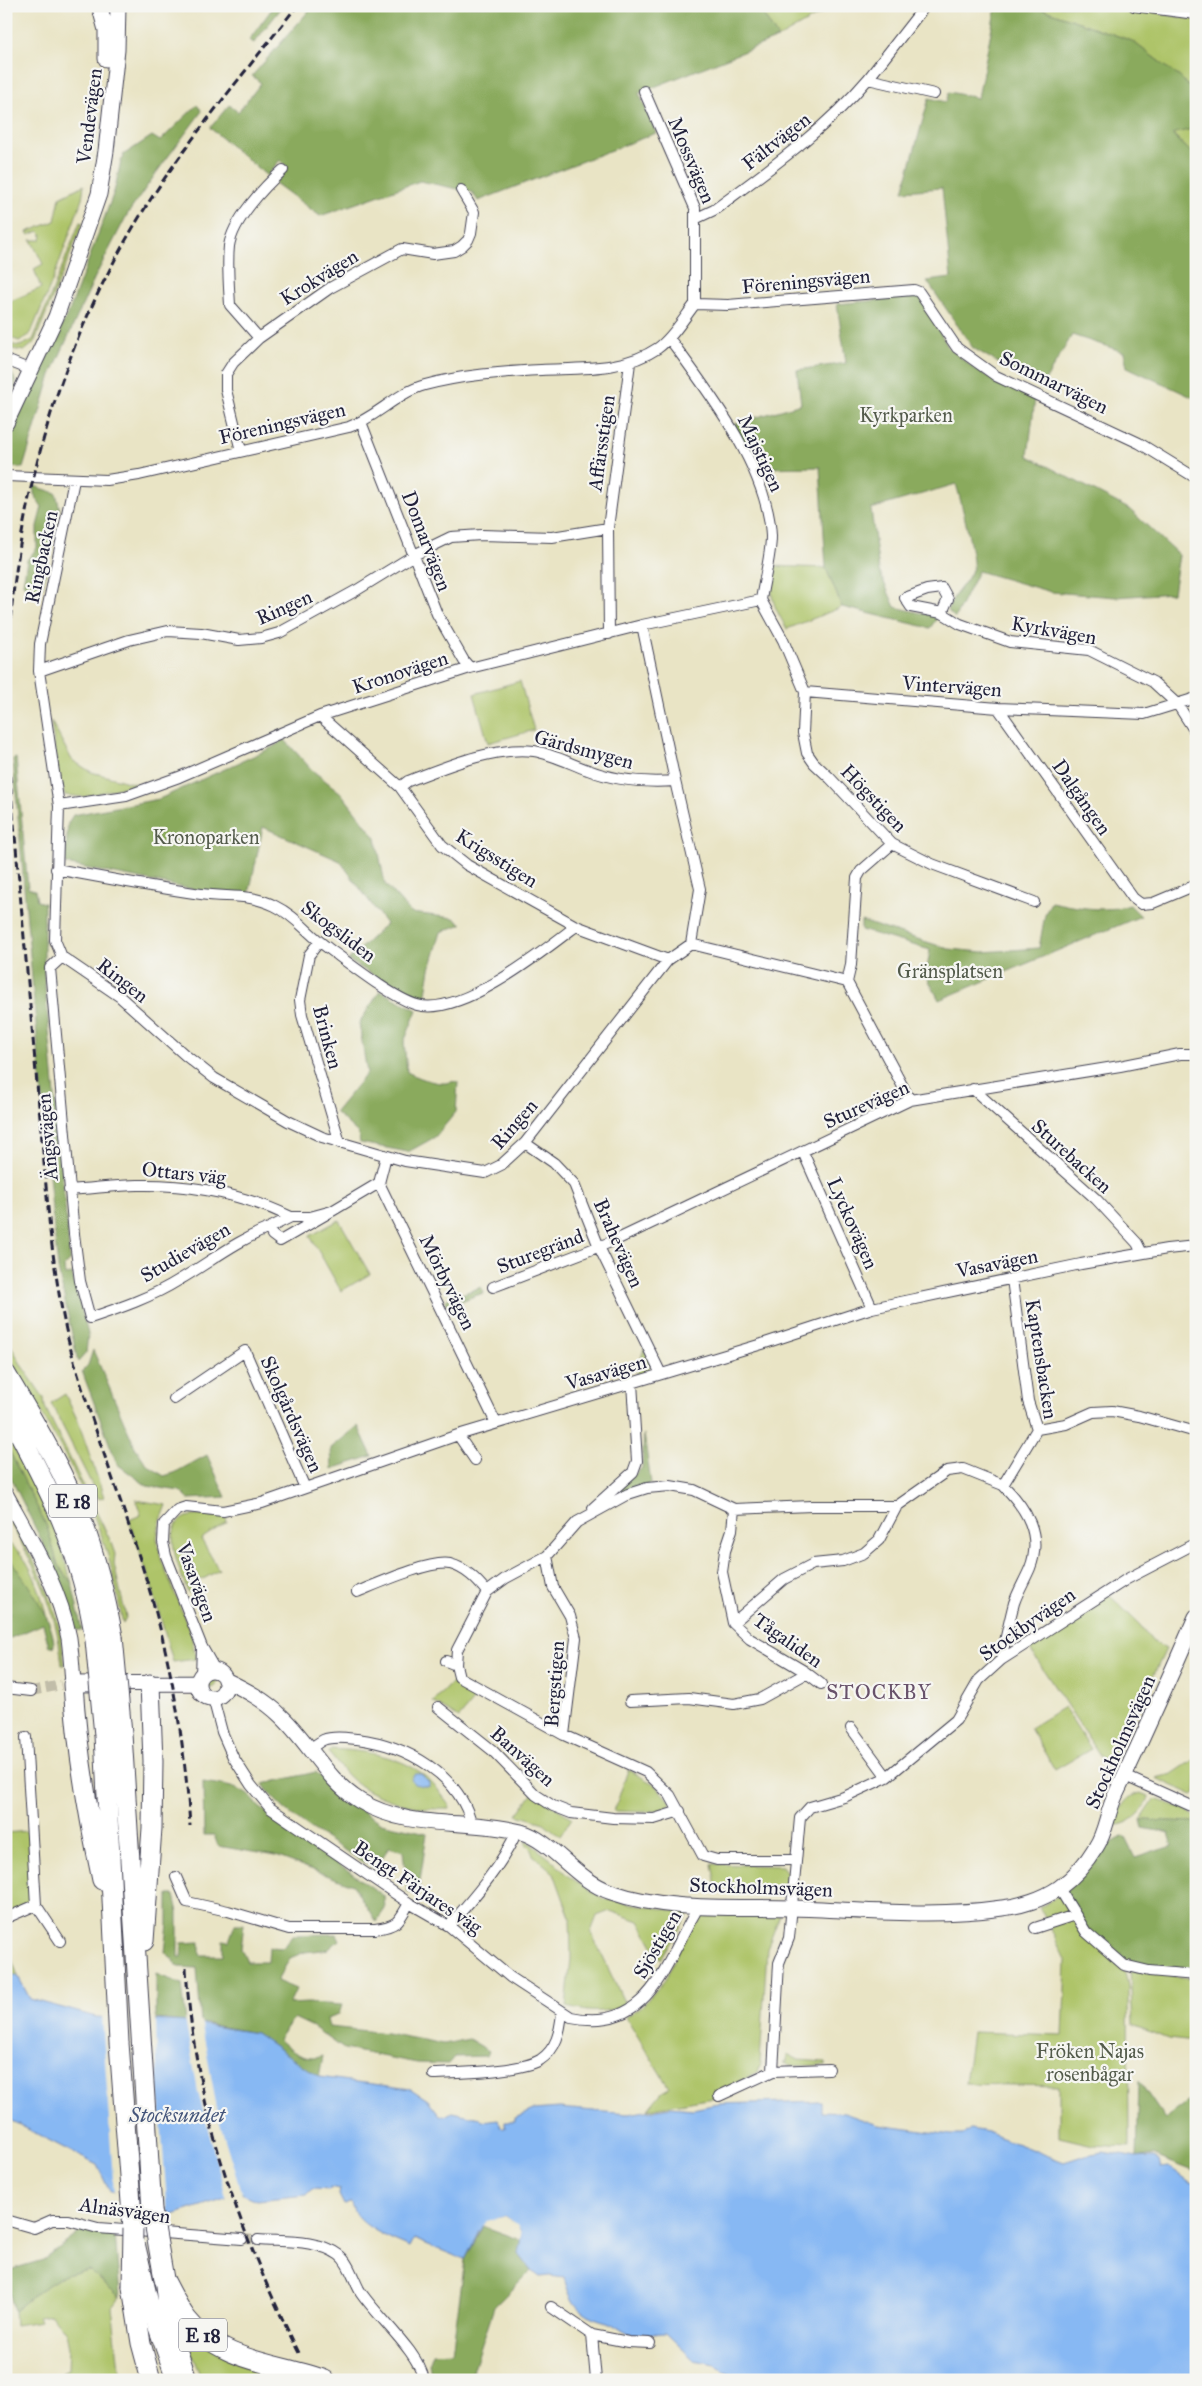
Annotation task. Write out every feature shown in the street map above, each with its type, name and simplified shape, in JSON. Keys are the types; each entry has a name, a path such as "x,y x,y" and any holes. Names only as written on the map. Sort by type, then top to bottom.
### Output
{"highway":[{"name":"E 18","path":"6,1374 58,1466 82,1521 98,1566 113,1734 140,1938 137,1974 152,2210 141,2343 151,2380"},
{"name":"E 18","path":"6,1409 41,1473 66,1527 104,1639"},
{"path":"140,1938 152,1828 153,1761 150,1684"},
{"path":"67,1685 86,1802 114,1939"},
{"name":"E 18","path":"113,1734 114,1939 119,2043 133,2229 147,2283 219,2346 238,2356 325,2380"}],"main road":[{"path":"147,2283 155,2323 175,2380"},
{"path":"147,2283 168,2319 189,2380"}],"street":[{"name":"Fältvägen","path":"697,218 714,210 838,114 925,6"},
{"path":"1134,6 1196,14"},
{"name":"Vendevägen","path":"6,423 56,317 99,194 106,151 117,50 108,7"},
{"path":"868,79 934,94"},
{"name":"Mossvägen","path":"644,91 696,208 697,218 694,238 695,304"},
{"path":"259,338 230,305 229,246 236,226 257,197 282,170"},
{"name":"Krokvägen","path":"241,451 226,390 226,374 233,363 259,338 330,288 402,249 434,254 454,251 462,246 472,233 474,212 461,190"},
{"name":"Föreningsvägen","path":"6,476 107,480 241,451 361,422 404,394 424,385 448,380 528,371 630,363 659,347 669,338 695,304 728,305 898,290 914,290 919,292"},
{"name":"Sommarvägen","path":"919,292 957,348 996,376 1139,443 1196,478"},
{"name":"Majstigen","path":"669,338 718,405 759,484 766,504 771,537 761,600"},
{"path":"6,360 31,370"},
{"name":"Affärsstigen","path":"608,528 630,363"},
{"name":"Domarvägen","path":"361,422 437,614 470,668"},
{"name":"Ringbacken","path":"39,671 40,644 74,480"},
{"path":"608,528 610,634"},
{"name":"Ringen","path":"39,671 128,640 168,631 201,633 238,640 261,638 279,633 414,555 451,537 481,535 552,537 608,528"},
{"path":"761,600 783,640 805,692"},
{"name":"Kronovägen","path":"60,806 126,796 179,777 320,716 470,668 610,634 642,624 761,600"},
{"name":"Kyrkvägen","path":"942,614 960,624 1010,642 1089,650 1153,682 1178,705 1196,733"},
{"path":"642,624 700,889 692,944 847,982"},
{"path":"39,671 60,806 56,869 55,940 62,957"},
{"name":"Vintervägen","path":"805,692 998,708 1144,714 1196,698"},
{"name":"Högstigen","path":"805,692 803,733 807,753 814,763 892,844 932,864 1034,902"},
{"name":"Dalgången","path":"998,708 1123,886 1141,904 1152,903 1196,885"},
{"name":"Krigsstigen","path":"320,716 400,786 442,845 467,865 576,926 668,960"},
{"name":"Gärdsmygen","path":"400,786 408,781 468,760 516,750 536,751 591,771 621,779 647,783 675,781"},
{"path":"892,844 860,871 857,878 851,965 847,982 910,1100"},
{"name":"Skogsliden","path":"56,869 215,896 252,896 276,906 297,920 319,942 400,996 418,1005 440,1005 464,1000 531,961 576,926"},
{"name":"Brinken","path":"319,942 309,954 300,1000 340,1143"},
{"name":"Ringen","path":"62,957 119,996 185,1055 214,1078 288,1121 340,1143 405,1161 486,1173 501,1166 525,1143 668,960 692,944"},
{"name":"Ängsvägen","path":"62,957 50,968 80,1281 90,1318"},
{"name":"Sturevägen","path":"600,1247 910,1100 1120,1066 1180,1054 1196,1054"},
{"name":"Sturebacken","path":"973,1089 1096,1199 1137,1243 1142,1253"},
{"name":"Brahevägen","path":"525,1143 554,1163 574,1184 600,1247 661,1374"},
{"name":"Lyckovägen","path":"803,1152 872,1308"},
{"path":"379,1183 386,1156"},
{"name":"Studievägen","path":"269,1228 272,1234 280,1241 379,1183"},
{"name":"Mörbyvägen","path":"379,1183 496,1423"},
{"name":"Ottars väg","path":"70,1190 138,1185 198,1188 228,1194 291,1216"},
{"name":"Studievägen","path":"90,1318 133,1302 178,1281 247,1236 269,1228 291,1216 310,1217 332,1211"},
{"name":"Vasavägen","path":"210,1677 202,1647 166,1556 163,1542 164,1524 177,1510 186,1507 223,1511 238,1509 306,1488 458,1435 872,1308 1142,1253 1196,1246"},
{"name":"Sturegränd","path":"492,1287 600,1247"},
{"name":"Kaptensbacken","path":"1003,1485 1036,1429 1028,1401 1012,1279"},
{"name":"Skolgårdsvägen","path":"174,1400 245,1351 306,1488"},
{"path":"564,1736 468,1684 459,1677 451,1663 487,1592 506,1578 547,1556 577,1522 633,1472 638,1461 632,1383"},
{"path":"1036,1429 1066,1424 1093,1412 1112,1411 1139,1416 1196,1432"},
{"path":"458,1435 475,1460"},
{"path":"733,1623 784,1579 814,1564 843,1561 864,1553 879,1540 897,1506 948,1471 963,1469 1003,1485 1019,1500 1031,1522 1035,1537 1031,1565 1015,1602 1001,1660"},
{"path":"577,1522 628,1494 648,1488 670,1486 694,1490 734,1509 897,1506"},
{"path":"6,1495 43,1564 57,1598 69,1640 67,1685 150,1684 210,1677"},
{"name":"Tågaliden","path":"734,1509 732,1530 725,1552 722,1572 733,1623 750,1639 807,1673 821,1684"},
{"name":"Stockbyvägen","path":"773,2071 779,1963 789,1938 800,1818 810,1807 844,1797 887,1777 956,1720 979,1680 1001,1660 1127,1579 1196,1543"},
{"name":"Bergstigen","path":"547,1556 553,1587 570,1616 576,1638 564,1736 646,1772 670,1795 702,1856 717,1860 796,1860"},
{"path":"357,1592 406,1573 430,1566 450,1564 472,1575 487,1592"},
{"name":"Stockholmsvägen","path":"210,1677 261,1698 283,1717 338,1784 358,1800 380,1811 423,1822 517,1831 534,1836 588,1882 636,1900 696,1905 942,1912 1003,1908 1026,1903 1059,1888 1089,1858 1098,1844 1110,1808 1196,1617"},
{"name":"Vasavägen","path":"202,1647 210,1677"},
{"path":"630,1701 689,1698 734,1704 760,1698 807,1673"},
{"path":"210,1677 223,1692 213,1698 200,1692 210,1677"},
{"path":"6,1688 31,1691"},
{"name":"Bengt Färjares väg","path":"213,1698 222,1732 233,1757 251,1785 270,1808 409,1903 449,1926 510,1977 562,2013"},
{"name":"Banvägen","path":"438,1707 492,1750 536,1795 553,1806 571,1813 613,1818 654,1819 680,1811"},
{"path":"851,1728 887,1777"},
{"path":"26,1737 36,1905 60,1941"},
{"path":"310,1749 323,1740 348,1738 376,1741 400,1749 424,1762 452,1786 469,1813 472,1826"},
{"path":"1125,1776 1196,1808"},
{"path":"449,1926 480,1890 509,1848 517,1831"},
{"path":"176,1876 187,1902 228,1911 289,1929 375,1929 390,1927 400,1920 409,1903"},
{"path":"1059,1888 1086,1932 1124,1965 1149,1970 1196,1975"},
{"path":"6,1918 36,1905"},
{"name":"Sjöstigen","path":"562,2013 581,2019 604,2018 629,2012 642,2001 659,1981 695,1913 696,1905"},
{"path":"1035,1928 1075,1915"},
{"path":"433,2074 514,2067 539,2060 550,2050 560,2034 562,2013"},
{"path":"719,2096 773,2071 830,2069"},
{"name":"Alnäsvägen","path":"6,2220 34,2228 52,2220 68,2220 106,2229 242,2240"},
{"path":"258,2240 321,2246 341,2256 376,2314 415,2358 422,2370 424,2380"},
{"path":"551,2307 592,2335 628,2342 650,2343"},
{"path":"592,2335 596,2380"}],"green space":[{"path":"274,6 283,6 254,43 249,40"},
{"path":"313,6 758,6 778,38 639,93 656,133 478,201 472,192 420,181 320,216 275,183 288,168 280,160 267,176 210,128 229,105 238,112 261,83 252,76"},
{"path":"758,6 834,6 778,38"},
{"path":"996,6 1034,6 1132,41 1181,78 1196,94 1196,128 1172,134 1192,153 1196,154 1196,399 1127,367 1124,352 1072,335 1041,388 973,348 927,281 951,278 942,188 903,191 929,98 946,102 949,92 978,98"},
{"path":"1034,6 1118,6 1196,20 1196,94 1181,78 1132,41"},
{"path":"197,105 202,111 127,215 95,277 51,375 23,468 6,467 6,441 70,309 114,192 123,155 152,136 160,141"},
{"path":"1196,128 1196,154 1192,153 1172,133"},
{"path":"84,185 82,199 54,277 33,328 28,336 19,341 6,336 6,303 41,288 34,269 43,264 31,240 41,240 42,235 39,231 29,235 27,232 55,221 60,197"},
{"path":"80,222 83,223 34,343 24,351 6,348 6,344 20,346 33,340"},
{"name":"Kyrkparken","path":"920,296 948,347 977,371 1035,399 1028,456 1129,509 1179,555 1173,593 1116,597 1051,592 978,571 955,618 948,611 952,599 971,573 973,567 970,540 956,484 871,509 879,571 895,607 938,617 930,628 842,607 826,568 820,467 756,468 734,424 801,404 797,370 846,363 837,304"},
{"path":"6,369 14,377 15,387 6,407"},
{"path":"34,486 56,493 60,510 42,588 29,587 23,584 27,560 37,548 37,526 42,507 34,494"},
{"path":"773,566 826,568 842,607 787,629 773,599"},
{"path":"520,681 534,730 488,743 474,694"},
{"path":"51,721 72,760 91,772 136,784 83,797 65,795 59,782"},
{"name":"Kronoparken","path":"284,739 312,770 341,793 376,838 385,884 411,913 454,918 462,924 441,932 430,969 425,999 400,991 348,960 386,924 340,861 263,827 249,894 211,893 65,864 68,823 73,815 159,799 273,747"},
{"path":"16,758 28,888 35,890 37,901 44,903 44,975 70,1261 64,1267 65,1275 72,1274 88,1334 86,1353 78,1362 58,1269 13,759"},
{"name":"Gränsplatsen","path":"1051,902 1100,909 1130,905 1141,916 939,1000 926,975 930,950 861,930 861,921 949,949 983,952 1039,948 1045,914"},
{"path":"380,991 417,1010 404,1042 407,1072 436,1082 458,1082 456,1112 435,1137 408,1152 360,1143 358,1133 335,1112 367,1073 359,1023"},
{"path":"339,1220 370,1274 341,1291 310,1236"},
{"path":"481,1287 483,1293 447,1306 445,1300"},
{"path":"6,1336 22,1366 44,1398 45,1407 110,1540 115,1554 114,1564 126,1617 123,1624 108,1557 92,1511 70,1464 6,1352"},
{"path":"644,1348 650,1363 649,1371 636,1376"},
{"path":"93,1350 135,1447 147,1465 164,1476 174,1473 207,1455 226,1497 188,1499 180,1491 147,1486 117,1464 82,1371 88,1365"},
{"path":"65,1394 78,1421 104,1497 99,1499 51,1403"},
{"path":"358,1426 372,1456 332,1469 331,1448"},
{"path":"6,1433 53,1523 72,1583 58,1565 47,1527 6,1444"},
{"path":"644,1434 651,1483 592,1512 642,1468"},
{"path":"6,1444 47,1527 58,1565 72,1583 82,1630 76,1630 55,1568 6,1468"},
{"path":"136,1500 167,1505 157,1538 161,1559 191,1634 196,1659 173,1662 151,1584 129,1520 141,1515"},
{"path":"6,1510 38,1569 51,1599 61,1635 65,1665 62,1665 50,1605 36,1571 7,1517"},
{"path":"207,1515 226,1518 227,1522 201,1539 219,1570 205,1578 189,1583 192,1592 188,1593 175,1553 174,1532 177,1524 184,1518"},
{"path":"6,1542 22,1556 34,1576 47,1619 6,1553"},
{"path":"6,1553 43,1610 53,1635 54,1646 49,1647 43,1624 6,1640 6,1616 10,1614 6,1607"},
{"path":"1108,1594 1140,1625 1152,1641 1166,1649 1109,1769 1029,1648"},
{"path":"209,1676 213,1676 217,1682 213,1688 209,1688 205,1684 205,1680"},
{"path":"456,1678 477,1696 459,1718 433,1702"},
{"path":"1064,1707 1091,1749 1055,1770 1030,1728"},
{"path":"331,1749 381,1755 405,1764 430,1780 449,1804 450,1809 410,1806 369,1791 345,1773 328,1752"},
{"path":"1196,1758 1196,1793 1193,1795 1156,1778 1172,1774"},
{"path":"628,1770 654,1784 671,1803 666,1809 645,1812 614,1811"},
{"path":"316,1772 344,1799 381,1823 427,1833 418,1895 407,1891 403,1851 389,1847 375,1869 298,1820 272,1797 263,1784"},
{"path":"203,1782 235,1788 248,1795 259,1807 384,1896 385,1909 376,1922 353,1885 276,1856 218,1846 214,1835 204,1835"},
{"path":"533,1793 572,1818 560,1836 544,1823 517,1815"},
{"path":"1140,1793 1149,1796 1145,1807 1126,1823 1115,1825 1126,1801"},
{"path":"1155,1799 1182,1808 1196,1817 1196,1822 1141,1820"},
{"path":"1141,1820 1196,1822 1196,1972 1136,1965 1124,1960 1085,1929 1064,1892 1110,1844 1124,1836 1135,1858 1173,1846 1169,1833 1143,1828"},
{"path":"28,1831 32,1899 26,1907 6,1915 6,1833"},
{"path":"527,1841 553,1861 568,1876 604,1899 689,1913 661,1960 639,1921 610,1911 597,1916 591,1932 626,2006 596,2011 566,2007 571,1958 570,1917 554,1873 533,1855 525,1843"},
{"path":"712,1864 782,1866 788,1874 781,1890 766,1892 716,1886"},
{"name":"Fröken Najas rosenbågar","path":"1064,1892 1125,1973 1128,1985 1129,2147 1093,2145 1059,2137 1059,2086 965,2084 972,2032 1063,2035 1066,1962 1039,1908"},
{"path":"168,1895 174,1895 178,1912 178,1957 181,1957 182,1943 200,1942 200,1955 223,1955 223,1940 229,1941 235,1924 244,1924 241,1949 247,1962 268,1962 269,1947 283,1948 292,1935 336,1934 339,1940 329,1949 305,1952 290,1958 277,1981 296,1989 289,2004 342,2005 339,2014 327,2018 329,2027 386,2033 444,2044 469,2039 489,2051 487,2056 454,2057 448,2064 417,2063 344,2049 313,2027 294,2018 278,2039 304,2057 316,2058 323,2056 319,2077 256,2033 201,2023 197,1968 178,1967 165,1952 168,1924"},
{"path":"713,1912 781,1912 767,1949 760,2063 757,2072 714,2098 648,2109 662,2092 669,2088 626,2017 642,2006 665,1980 680,1947 700,1915"},
{"path":"6,1944 18,1976 6,1973"},
{"path":"1130,1970 1196,1979 1195,2042 1168,2039 1133,2025"},
{"path":"156,1974 182,1984 186,2022 156,2019"},
{"path":"787,2054 799,2060 825,2062 825,2065 790,2066 783,2062 787,2062"},
{"path":"1139,2081 1165,2119 1196,2096 1196,2172 1152,2155 1137,2158"},
{"path":"483,2226 521,2240 518,2253 531,2270 494,2307 470,2380 432,2380 429,2364 433,2353 452,2352 465,2260"},
{"path":"83,2230 115,2233 120,2297 89,2270 64,2275 40,2290 14,2311 9,2291 6,2290 6,2271 43,2260"},
{"path":"89,2270 120,2297 112,2307 119,2368 124,2380 85,2380 60,2373 68,2369 69,2348 66,2333 51,2314 38,2316 40,2321 15,2325 14,2311 40,2290 64,2275"},
{"path":"182,2324 301,2380 202,2380 181,2328"}],"water":[{"path":"415,1774 421,1774 429,1782 429,1787 414,1784 411,1779"},
{"name":"Stocksundet","path":"6,1973 18,1976 30,1999 96,2017 186,2022 256,2033 319,2077 411,2089 428,2100 440,2115 445,2116 452,2112 480,2118 482,2121 498,2119 502,2128 505,2128 505,2122 515,2122 515,2118 533,2110 560,2108 628,2114 670,2107 693,2109 718,2104 821,2101 821,2112 844,2113 878,2125 952,2135 963,2135 970,2129 987,2132 1064,2162 1103,2152 1137,2158 1152,2157 1159,2161 1161,2168 1168,2167 1190,2183 1196,2184 1196,2380 738,2380 738,2377 724,2372 716,2364 694,2360 666,2333 627,2333 610,2323 590,2316 578,2308 570,2296 564,2278 540,2277 533,2272 518,2253 521,2236 518,2228 505,2216 487,2222 479,2231 465,2260 414,2239 410,2247 374,2230 359,2218 353,2210 351,2202 344,2205 339,2195 340,2189 330,2187 330,2190 312,2189 306,2195 257,2200 241,2193 170,2216 109,2190 97,2165 6,2118"}],"pier":[{"path":"102,2015 156,2017 157,2065 168,2218 114,2195"},
{"path":"185,2019 201,2021 219,2120 242,2195 227,2200 198,2092"},
{"path":"505,2216 517,2224 521,2233 521,2240 518,2239 519,2233 515,2226 505,2219 483,2226 487,2221"}],"tunnel":[{"path":"31,1691 61,1685"},
{"path":"242,2239 258,2240"}],"railway":[{"path":"6,691 16,568 27,507 41,447 59,389 81,331 107,275 155,193 214,111 297,6"},
{"path":"6,692 9,768 50,1231 58,1287 69,1343 78,1375 141,1563 166,1652 177,1709 185,1767 190,1826"},
{"path":"186,1968 198,2069 209,2118 223,2166 257,2261 299,2353"}],"district":[{"name":"STOCKBY","path":"879,1692"}]}
